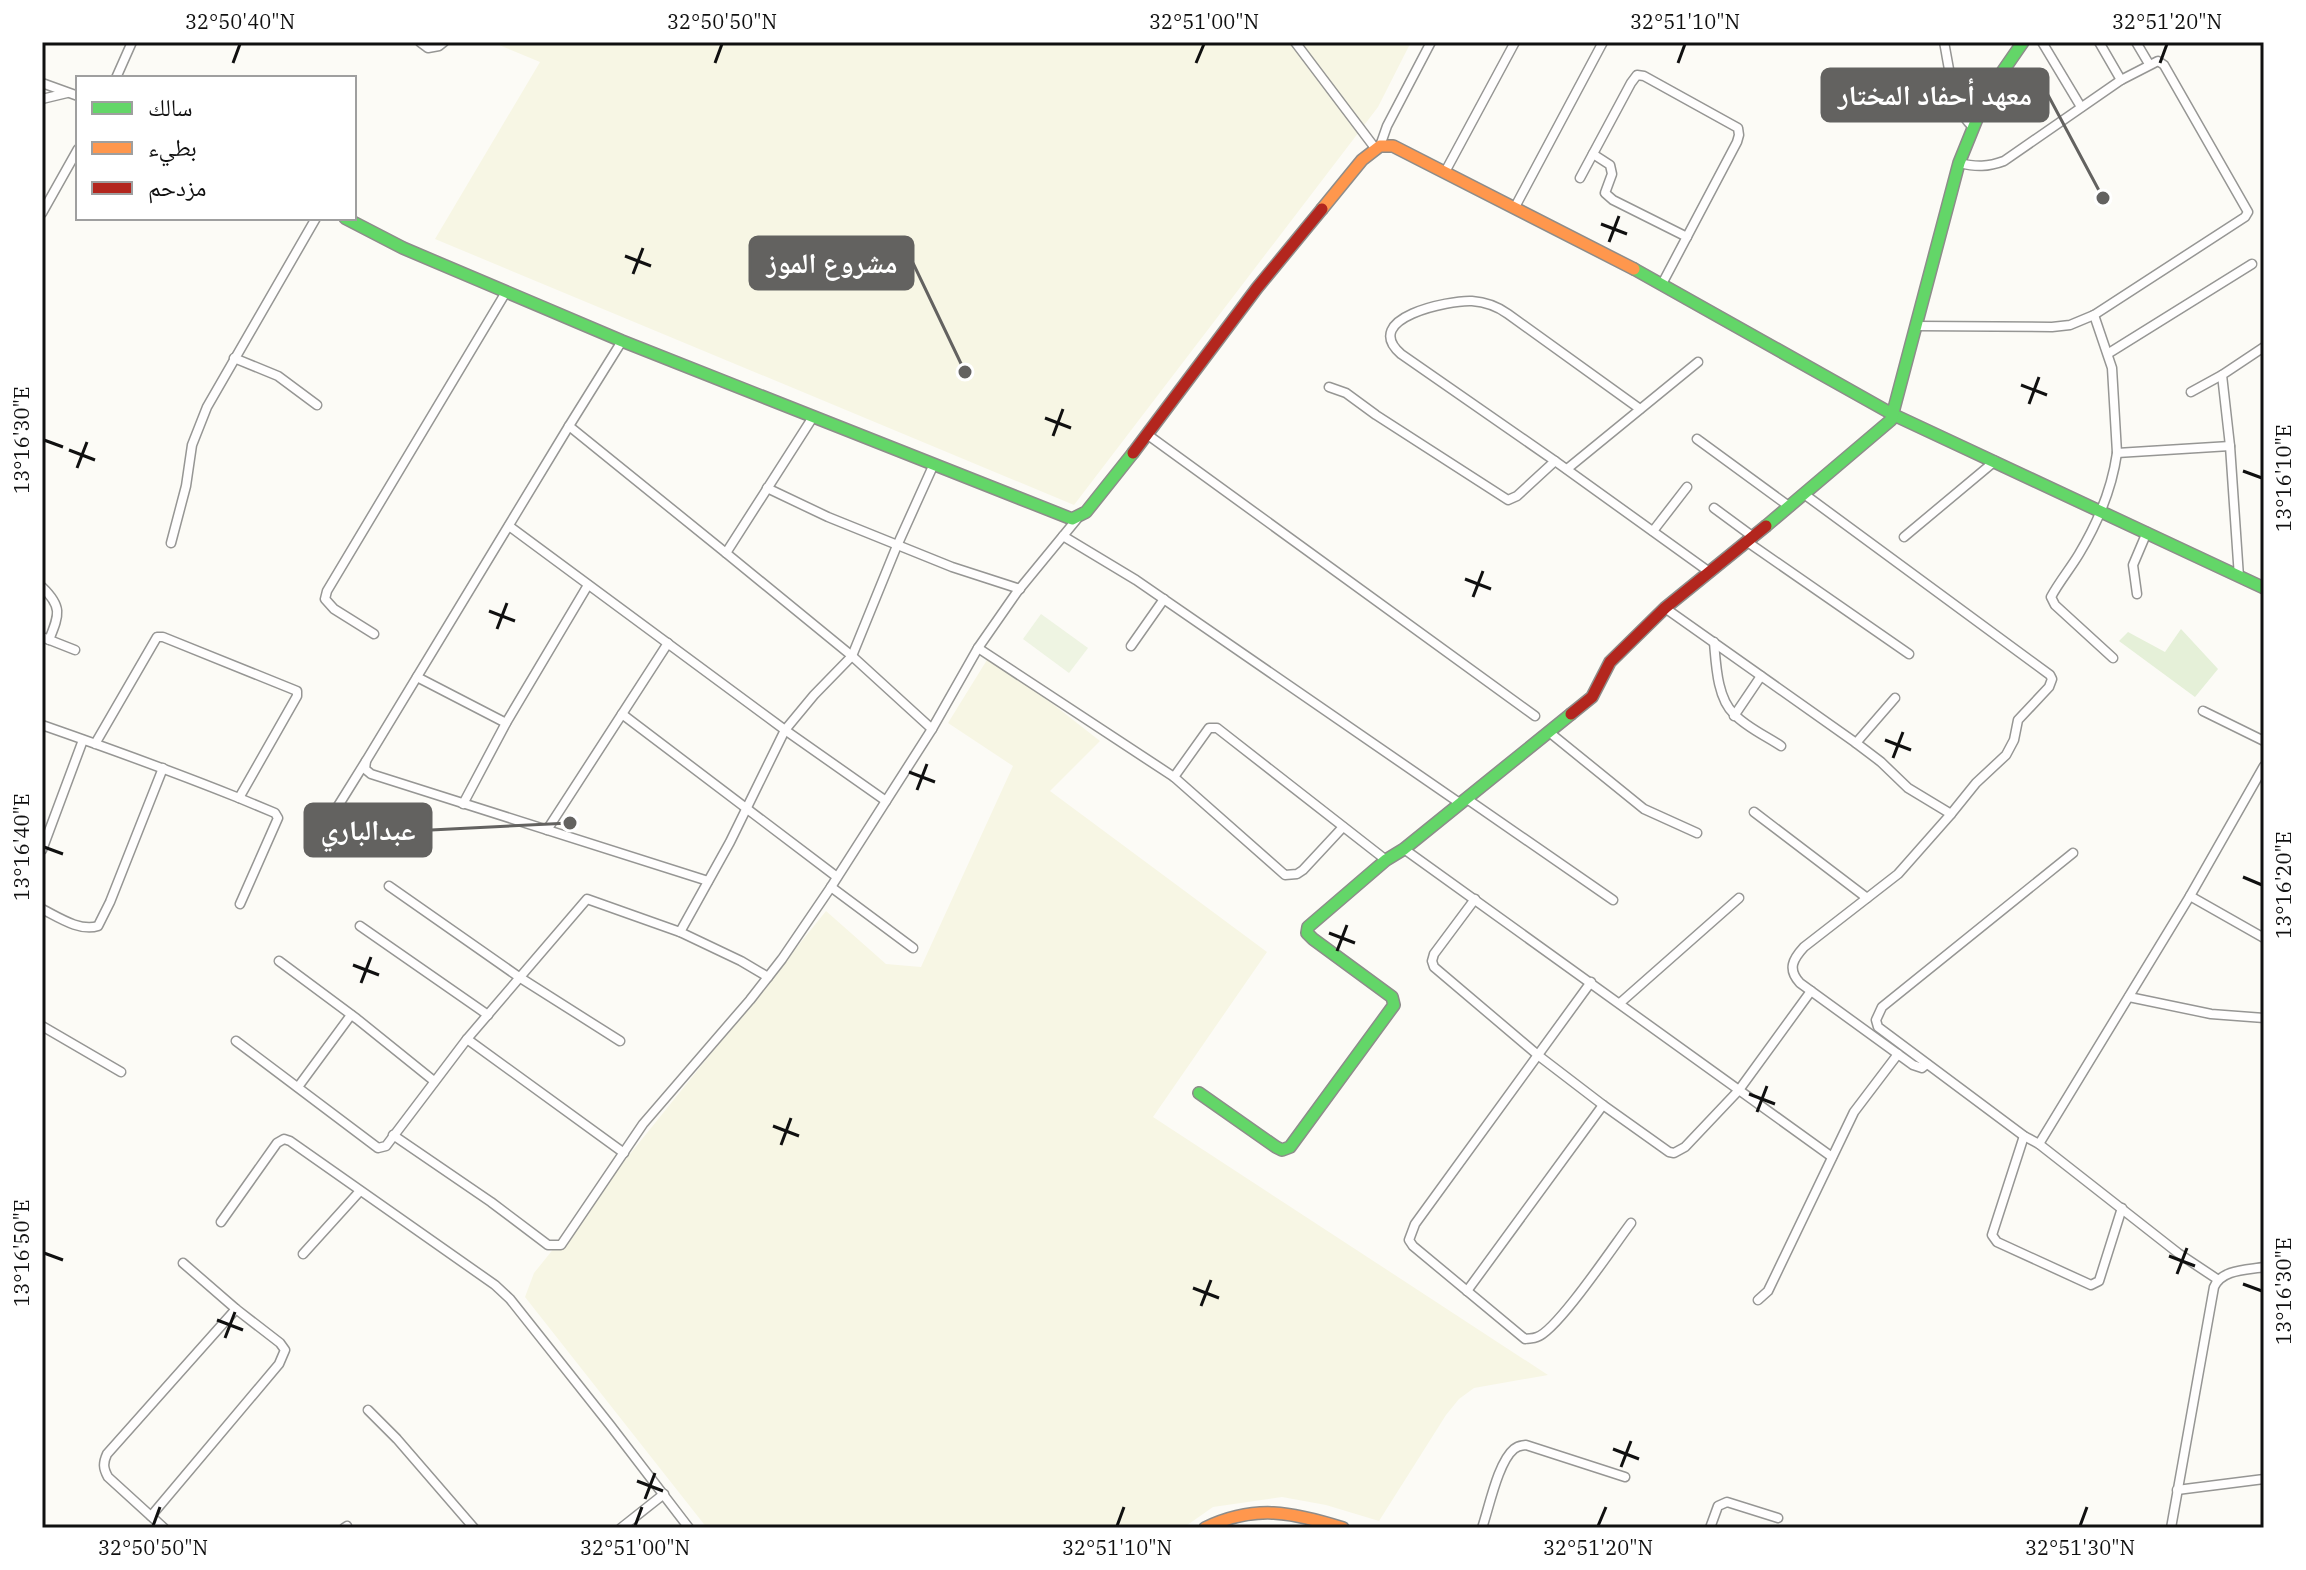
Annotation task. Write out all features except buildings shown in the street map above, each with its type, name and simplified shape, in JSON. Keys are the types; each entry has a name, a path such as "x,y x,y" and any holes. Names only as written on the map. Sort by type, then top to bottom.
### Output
{"street":[{"path":"117,76 132,42"},
{"path":"420,42 428,48 444,42"},
{"path":"1295,42 1378,147"},
{"path":"393,1135 548,1245 556,1247 564,1243 643,1124 782,959 932,729 978,648 1020,589 1148,435 1257,288 1362,160 1378,147 1431,42"},
{"path":"1445,172 1515,42"},
{"path":"1515,207 1603,42"},
{"path":"1944,42 1960,110 1965,121 1973,127"},
{"path":"1199,1093 1276,1147 1282,1150 1290,1147 1394,1005 1392,997 1307,933 1308,927 1386,860 1464,802 1592,697 1610,662 1665,608 1887,426 1894,415 1959,163 1993,84 2023,42"},
{"path":"2042,42 2081,107"},
{"path":"2099,42 2121,80"},
{"path":"2136,42 2149,64"},
{"path":"1917,326 2062,327 2094,315 2245,217 2248,212 2164,65 2158,61 2121,80 2004,161 1977,167 1959,163"},
{"path":"1580,178 1637,75 1738,128 1737,142 1662,284"},
{"path":"42,83 76,95"},
{"path":"42,99 68,93"},
{"path":"1378,147 1401,149 1515,207 1662,284 1894,415 2264,588"},
{"path":"42,213 76,153"},
{"path":"1593,154 1610,165 1612,174 1605,193 1687,237"},
{"path":"171,543 196,432 207,407 315,220"},
{"path":"349,220 403,248 622,341 933,466 1072,519 1077,518"},
{"path":"2109,353 2252,264"},
{"path":"374,634 334,609 325,599 327,591 506,292"},
{"path":"1640,409 1492,305 1476,301 1434,305 1399,321 1391,332 1394,348 1708,571"},
{"path":"2094,315 2109,353 2113,376 2117,453 2112,481 2101,511 2080,552 2052,594 2051,601 2113,658"},
{"path":"338,806 622,341"},
{"path":"2191,392 2264,347"},
{"path":"234,358 278,376 317,405"},
{"path":"1567,469 1698,362"},
{"path":"2222,375 2239,577"},
{"path":"1329,387 1346,393 1508,500 1517,496 1555,461"},
{"path":"726,553 813,417"},
{"path":"569,426 852,656 932,729"},
{"path":"1148,435 1535,716"},
{"path":"1697,439 1790,507"},
{"path":"2117,453 2230,446"},
{"path":"1904,537 1995,461"},
{"path":"680,932 785,730 852,656 933,466"},
{"path":"1653,531 1687,487"},
{"path":"767,488 898,545 1020,589"},
{"path":"1804,494 2050,675 2049,687 2018,720 2014,740 2006,755 1976,783 1898,874 1794,958 1794,977 1811,991 1917,1068 1927,1064"},
{"path":"1714,508 1749,539 1909,654"},
{"path":"509,526 886,801"},
{"path":"2137,594 2133,565 2147,532"},
{"path":"1063,536 1164,599 1613,900"},
{"path":"463,804 506,723 588,585"},
{"path":"42,587 58,610 58,619 46,639 75,650"},
{"path":"1131,646 1164,599"},
{"path":"1665,608 1856,743 1908,788 1951,814"},
{"path":"95,744 155,639 163,637 297,691 239,798"},
{"path":"1714,642 1728,707 1734,716 1781,746"},
{"path":"547,830 668,643"},
{"path":"978,648 1174,777 1285,875 1303,870 1343,827"},
{"path":"1734,716 1761,676"},
{"path":"417,677 506,723"},
{"path":"1856,743 1895,698"},
{"path":"2203,711 2264,741"},
{"path":"622,714 837,877"},
{"path":"42,725 163,768 275,813 278,818 240,904"},
{"path":"1174,777 1209,728 1217,728 1386,860"},
{"path":"1549,732 1644,809 1697,833"},
{"path":"42,850 83,740"},
{"path":"366,761 365,769 371,774 708,881"},
{"path":"2039,1144 2190,896 2264,766"},
{"path":"42,909 89,929 98,926 163,768"},
{"path":"1754,812 1867,898"},
{"path":"1404,849 1832,1157"},
{"path":"2073,853 1882,1007 1876,1020 1878,1027 2039,1144 2178,1253 2217,1279"},
{"path":"389,886 519,977 620,1041"},
{"path":"831,887 913,948"},
{"path":"2190,896 2264,938"},
{"path":"1620,1003 1739,898"},
{"path":"236,1041 378,1148 386,1146 467,1039 587,899 680,932 768,977"},
{"path":"1475,899 1434,954 1434,967 1539,1056 1669,1152 1674,1153 1685,1147 1739,1090 1811,991"},
{"path":"360,926 488,1015"},
{"path":"279,961 434,1081"},
{"path":"1591,982 1452,1174 1410,1234 1409,1240 1525,1339 1540,1337 1573,1301 1631,1223"},
{"path":"2129,997 2198,1012 2264,1018"},
{"path":"298,1087 351,1015"},
{"path":"42,1026 121,1072"},
{"path":"467,1039 624,1153"},
{"path":"1758,1300 1768,1291 1854,1112 1898,1054"},
{"path":"1467,1291 1603,1105"},
{"path":"2024,1136 1992,1235 1997,1242 2091,1285 2095,1284 2099,1281 2122,1208"},
{"path":"221,1222 280,1140 290,1141 495,1285 510,1299 689,1528"},
{"path":"303,1254 360,1191"},
{"path":"151,1516 283,1358 285,1350 183,1263"},
{"path":"2171,1528 2214,1287 2217,1279 2232,1272 2264,1267"},
{"path":"164,1528 108,1477 103,1468 104,1461 236,1309"},
{"path":"368,1410 474,1528"},
{"path":"1482,1528 1503,1465 1512,1450 1519,1446 1526,1445 1625,1477"},
{"path":"2177,1490 2264,1479"},
{"path":"621,1528 664,1494"},
{"path":"1710,1528 1718,1506 1727,1502 1778,1518"},
{"path":"1205,1528 1229,1516 1258,1511 1285,1513 1343,1528"}],"green space":[{"path":"492,42 1411,42 1378,107 1074,505 435,239 540,62"},
{"path":"1041,614 1088,648 1069,673 1023,639"},
{"path":"2181,629 2218,669 2195,697 2119,641 2128,632 2165,652"},
{"path":"990,655 1100,741 1050,791 1267,952 1153,1117 1548,1375 1474,1388 1459,1399 1379,1521 1326,1505 1282,1497 1213,1507 1183,1528 707,1528 525,1297 534,1273 826,911 886,964 921,967 1013,766 948,723"}],"traffic: fast":[{"path":"1766,526 1891,420 1959,163 1987,94 2023,42"},
{"path":"349,220 403,248 622,341 1072,519 1086,512 1133,453"},
{"path":"1634,269 1894,415 2264,588"},
{"path":"1199,1093 1276,1147 1282,1150 1290,1147 1394,1005 1392,997 1313,939 1307,933 1308,927 1386,860 1404,849 1571,714"}],"traffic: slow":[{"path":"1322,209 1362,160 1380,146 1393,146 1634,269"},
{"path":"1205,1528 1223,1520 1257,1513 1290,1515 1343,1528"}],"traffic: jam":[{"path":"1133,453 1257,288 1322,209"},
{"path":"1571,714 1592,697 1610,662 1665,608 1766,526"}],"place":[{"name":"معهد أحفاد المختار","path":"2103,198"},
{"name":"مشروع الموز","path":"965,372"},
{"name":"عبدالباري","path":"570,823"}]}
